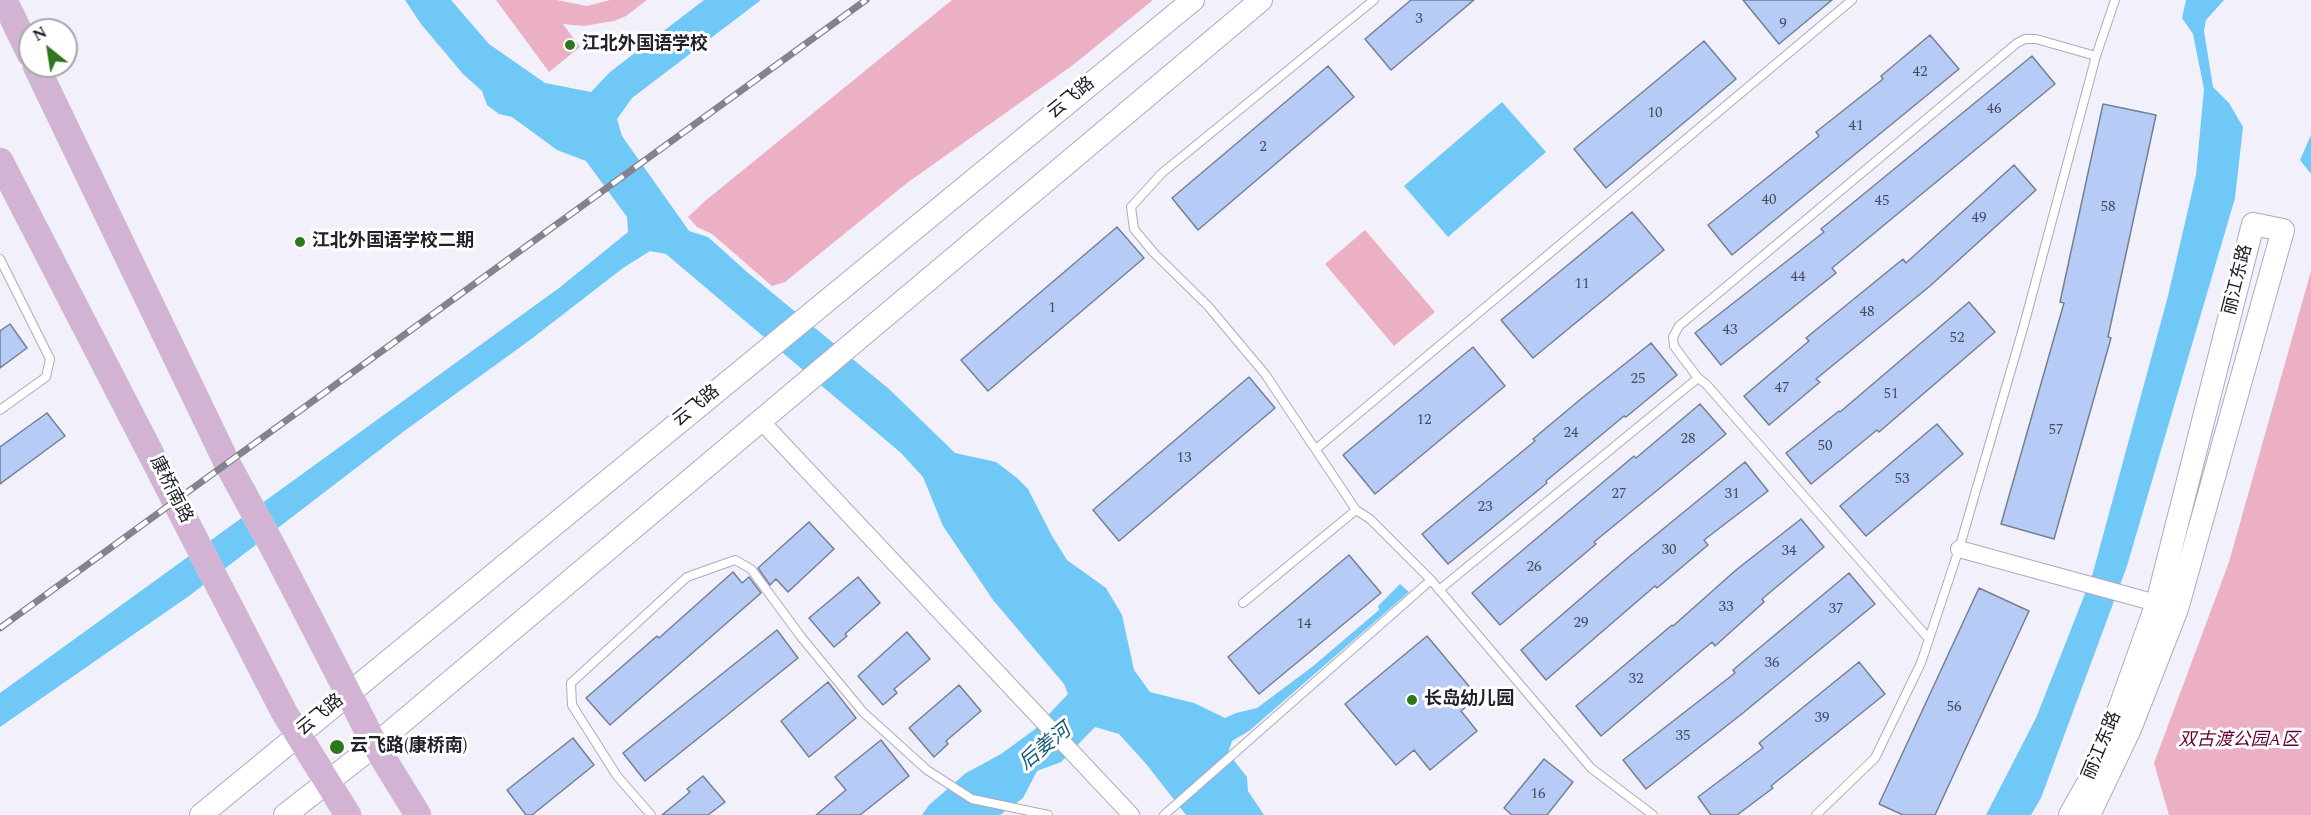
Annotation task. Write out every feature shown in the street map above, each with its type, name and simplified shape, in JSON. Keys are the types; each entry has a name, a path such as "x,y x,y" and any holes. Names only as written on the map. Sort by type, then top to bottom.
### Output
{"main road":[{"path":"4,0 18,29"},
{"name":"云飞路","path":"201,815 1193,0"},
{"path":"285,815 375,745 1261,0"},
{"path":"42,78 245,496 375,745 418,815"},
{"name":"康桥南路","path":"0,161 298,735 348,815"},
{"name":"丽江东路","path":"2070,815 2101,760 2163,605 2283,230 2253,224 2163,605 2130,729 2089,815"}],"street":[{"path":"761,421 1131,815"},
{"path":"1959,549 2163,605"}],"lane":[{"path":"1374,0 1162,173 1131,207 1134,229 1154,253 1208,306 1265,374 1356,510 1370,519 1431,580 1591,768 1653,815"},
{"path":"1316,449 1852,0"},
{"path":"1816,815 1875,758 1921,663 1959,549 2027,314 2096,56 2115,0"},
{"path":"1929,639 1706,384 1698,378 1674,346 1673,337 1679,326 2017,43 2025,39 2036,39 2096,56"},
{"path":"0,259 50,359 46,377 0,410"},
{"path":"1439,590 1698,378"},
{"path":"1244,603 1356,510"},
{"path":"651,815 617,776 572,705 571,683 687,577 735,561 751,570 862,712 927,770 972,799 1046,814"},
{"path":"1164,815 1431,580"}],"green space":[{"path":"496,0 557,0 587,6 610,0 647,0 626,16 614,21 584,26 563,24 580,47 549,72"},
{"path":"952,0 1153,0 1073,65 907,183 785,282 772,286 712,234 697,227 688,217 705,201"},
{"path":"1365,230 1435,312 1394,346 1325,264"},
{"name":"双古渡公园A区","path":"2311,271 2311,815 2169,815 2154,763 2229,562"}],"water":[{"name":"后姜河","path":"405,0 451,0 489,44 545,83 591,92 610,72 704,0 761,0 632,98 617,119 622,136 689,231 708,237 889,389 955,453 996,462 1028,489 1067,560 1106,588 1122,615 1134,670 1150,692 1194,703 1225,718 1257,708 1312,667 1379,610 1378,606 1400,584 1409,592 1249,731 1232,741 1228,753 1247,777 1248,791 1264,815 1186,815 1147,765 1119,734 1095,727 1061,762 1037,771 1023,798 1000,815 922,815 929,805 966,773 1001,754 1034,730 1068,694 1064,684 993,600 943,526 923,477 901,453 666,254 650,251 623,268 530,340 407,429 189,596 0,727 0,693 559,288 628,232 627,217 586,161 557,150 512,117 499,114 487,105 482,91 463,74 421,24"},
{"path":"2186,0 2224,0 2206,20 2204,31 2213,87 2229,103 2243,127 2235,198 2127,566 2041,798 2031,815 1986,815 2036,718 2092,576 2168,296 2196,175 2204,89 2193,34 2182,18"},
{"path":"1502,102 1546,152 1448,237 1404,186"},
{"path":"2311,135 2311,174 2300,160"}],"building":[{"path":"1411,0 1474,0 1391,70 1365,39"},
{"path":"1743,0 1832,0 1779,44"},
{"path":"1930,35 1959,69 1732,255 1708,225 1819,136 1816,132 1883,79 1881,76"},
{"path":"1704,41 1736,79 1606,188 1574,149"},
{"path":"2032,56 2055,84 1832,268 1836,273 1721,365 1695,333 1824,232 1821,229"},
{"path":"1328,66 1354,97 1198,230 1172,198"},
{"path":"2103,104 2156,115 2108,337 2111,338 2054,539 2001,524 2064,303 2060,302"},
{"path":"2014,165 2036,190 1930,286 1816,379 1820,382 1769,425 1744,396 1809,341 1806,338 1903,259 1906,263"},
{"path":"1632,212 1664,250 1533,358 1501,320"},
{"path":"1117,227 1144,258 988,391 961,360"},
{"path":"1969,302 1995,332 1879,432 1877,430 1811,484 1786,453 1840,412"},
{"path":"10,324 27,348 0,368 0,331"},
{"path":"1651,343 1677,375 1626,417 1624,416 1448,564 1422,534 1535,441 1533,439 1582,398"},
{"path":"1473,347 1505,386 1375,494 1343,455"},
{"path":"1249,377 1275,408 1119,541 1093,510"},
{"path":"1700,404 1726,434 1594,542 1596,544 1500,625 1472,593 1634,456 1636,458"},
{"path":"47,413 65,436 0,484 0,447"},
{"path":"1937,424 1963,454 1866,536 1840,506"},
{"path":"1745,462 1768,491 1704,540 1708,545 1657,588 1655,586 1546,680 1521,650 1630,556"},
{"path":"1801,519 1824,547 1762,599 1764,602 1715,646 1712,642 1601,736 1576,706 1673,626 1736,570"},
{"path":"809,522 834,549 788,592 776,579 770,585 758,568"},
{"path":"1349,555 1381,593 1259,694 1228,657"},
{"path":"733,572 742,583 749,577 761,593 610,725 586,698 657,636 659,638"},
{"path":"1849,573 1875,604 1743,713 1646,789 1623,760 1735,673 1733,670"},
{"path":"858,577 880,603 834,647 809,618"},
{"path":"1979,588 2029,611 1935,815 1903,815 1879,804"},
{"path":"777,630 798,658 645,781 623,753"},
{"path":"907,632 930,659 894,689 897,693 883,705 858,676"},
{"name":"长岛幼儿园","path":"1427,636 1478,697 1461,711 1477,731 1430,770 1414,750 1396,765 1345,704"},
{"path":"1859,662 1885,694 1771,786 1773,788 1737,815 1711,815 1698,797 1763,748 1759,743"},
{"path":"828,682 856,718 809,757 781,721"},
{"path":"959,685 981,711 946,741 948,744 934,757 909,728"},
{"path":"573,738 594,765 532,815 526,815 507,790"},
{"path":"881,740 909,776 860,815 816,815 846,790 835,777"},
{"path":"1544,759 1573,782 1547,815 1512,815 1504,808"},
{"path":"703,776 725,802 708,815 662,815 690,792 687,789"}],"railway":[{"path":"0,628 866,0"}],"place":[{"name":"江北外国语学校","path":"570,45"},
{"name":"江北外国语学校二期","path":"300,242"},
{"name":"长岛幼儿园","path":"1412,700"},
{"name":"云飞路(康桥南)","path":"337,747"}]}
